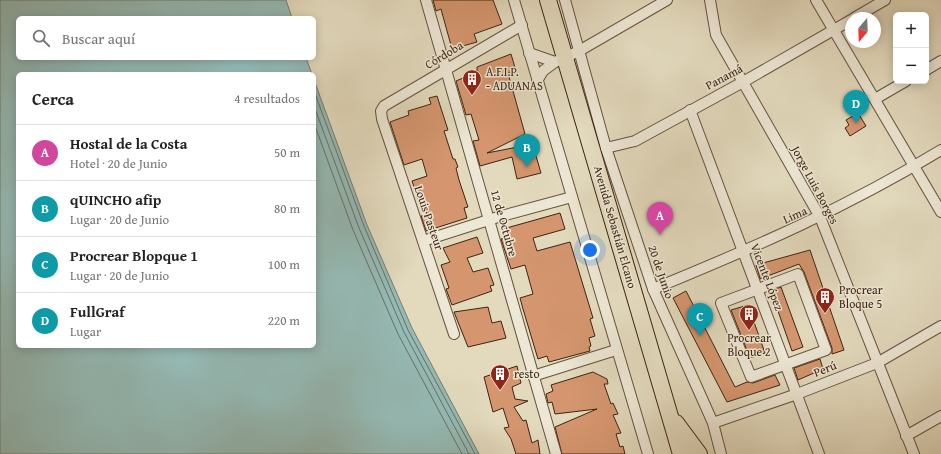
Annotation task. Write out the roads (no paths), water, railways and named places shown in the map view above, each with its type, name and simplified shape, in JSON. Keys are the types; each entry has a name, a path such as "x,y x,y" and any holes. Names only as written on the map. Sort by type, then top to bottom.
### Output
{"main road":[{"name":"Avenida Sebastián Elcano","path":"548,0 567,57 668,412 682,454"},
{"path":"668,412 699,454"}],"street":[{"name":"12 de Octubre","path":"426,0 556,454"},
{"path":"514,0 616,350 648,454"},
{"name":"20 de Junio","path":"564,0 567,57 606,148 653,289 713,423 721,454"},
{"path":"537,81 543,71 667,0"},
{"name":"Jorge Luis Borges","path":"710,0 716,35 820,217 914,454"},
{"path":"816,0 941,212"},
{"path":"864,12 885,0"},
{"name":"Córdoba","path":"381,111 384,106 522,24"},
{"name":"Panamá","path":"606,148 635,141 845,24"},
{"path":"530,52 567,57"},
{"path":"929,68 941,61"},
{"path":"875,99 901,84"},
{"name":"Vicente López","path":"690,110 819,454"},
{"name":"Louis Pasteur","path":"381,111 382,119 454,334"},
{"name":"Lima","path":"653,289 743,252 820,217 915,166 941,150"},
{"path":"424,242 489,220 572,196"},
{"path":"798,274 826,350 786,365 751,377 721,303 798,274"},
{"name":"Perú","path":"713,423 797,394 877,363 941,326"},
{"path":"533,376 616,350"},
{"path":"906,436 941,416"}],"water":[{"path":"0,0 286,0 291,16 16,16 16,60 307,60 311,72 16,72 16,348 316,348 316,85 367,225 412,328 479,454 0,454"}],"place":[{"name":"A.F.I.P. - ADUANAS","path":"472,96"},
{"name":"FullGraf","path":"856,123"},
{"name":"qUINCHO afip","path":"527,167"},
{"name":"Hostal de la Costa","path":"660,235"},
{"name":"Procrear Bloque 5","path":"825,314"},
{"name":"Procrear Bloque 2","path":"749,331"},
{"name":"Procrear Blopque 1","path":"700,336"},
{"name":"resto","path":"500,391"}]}
